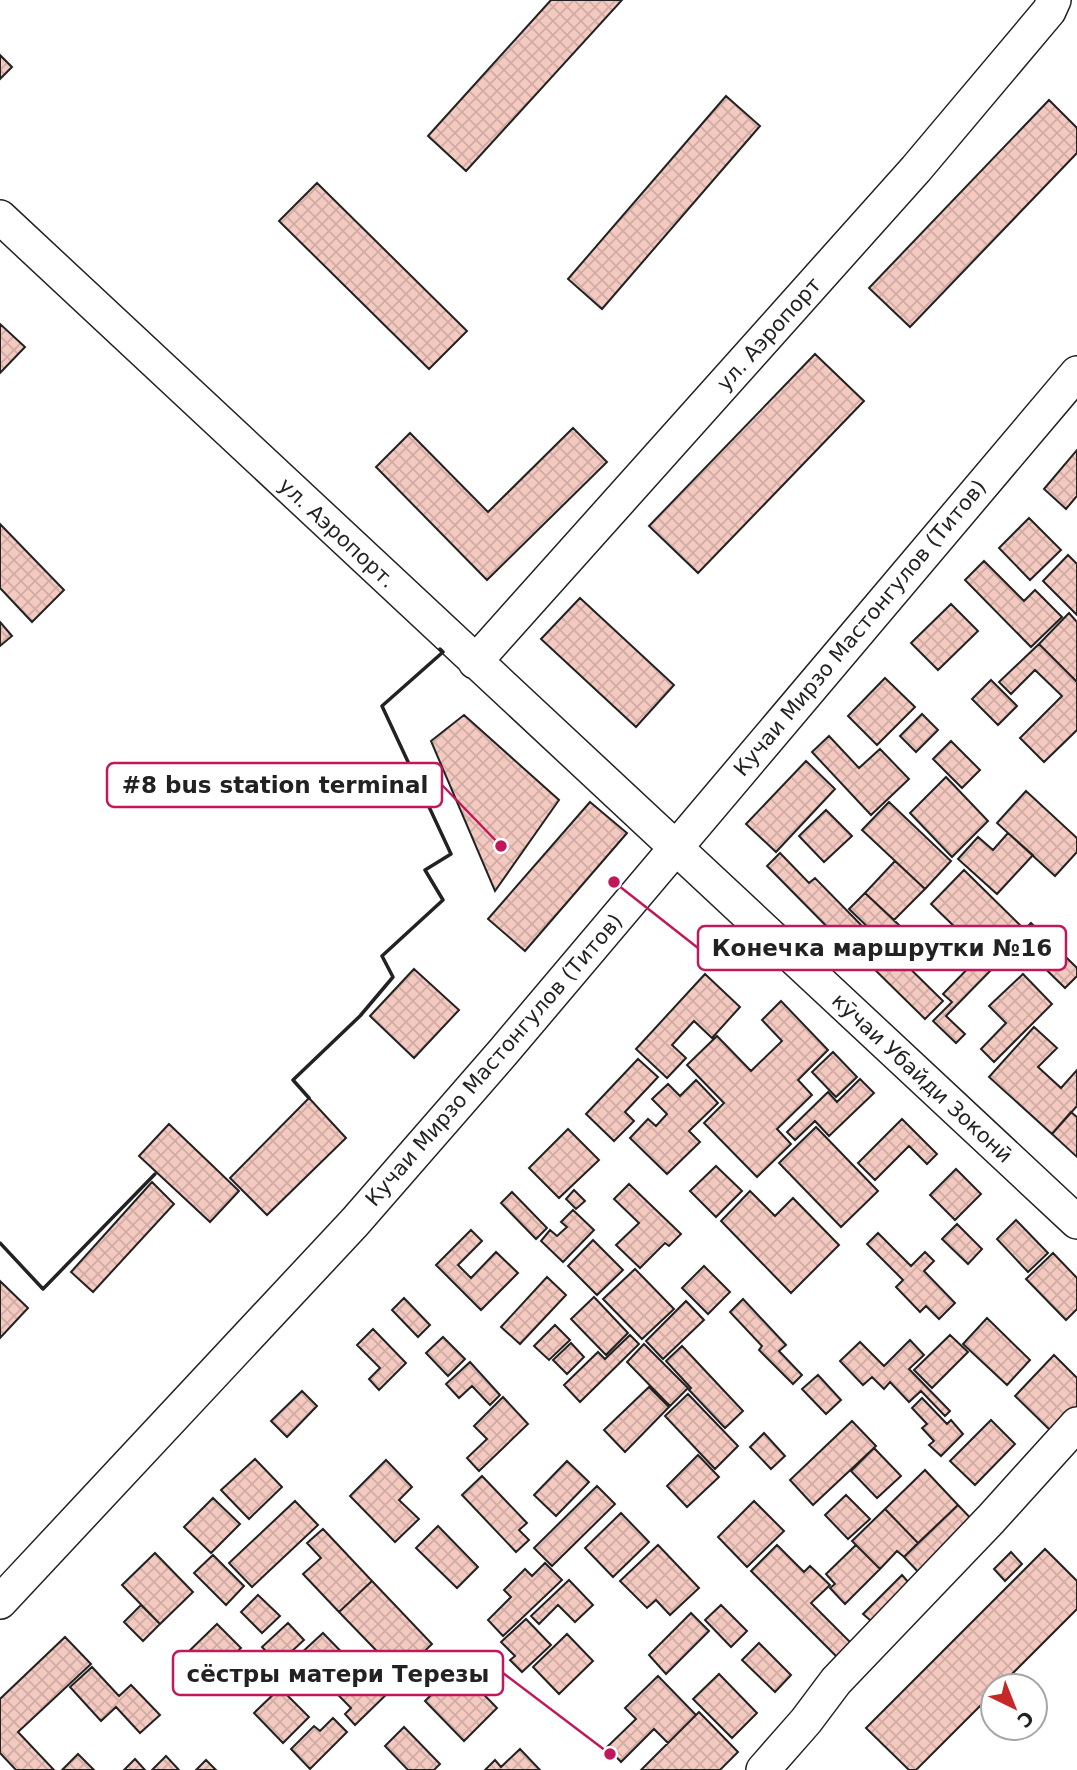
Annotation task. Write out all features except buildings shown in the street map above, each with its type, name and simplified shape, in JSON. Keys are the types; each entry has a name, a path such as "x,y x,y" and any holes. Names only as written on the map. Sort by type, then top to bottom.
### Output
{"street":[{"name":"ул. Аэропорт","path":"475,662 916,169 1049,11 1054,0"},
{"name":"ул. Аэропорт.","path":"0,217 676,847"},
{"name":"Кучаи Мирзо Мастонгулов (Титов)","path":"0,1602 355,1222 504,1051 1077,373"},
{"name":"кӯчаи Убайди Зоконӣ","path":"676,847 1077,1222"},
{"path":"763,1770 806,1721 836,1681 1077,1424"}],"wall":[{"path":"309,1098 293,1080 360,1016 393,977 382,956 443,900 425,870 451,854 382,706 443,652 440,649"},
{"path":"0,1243 43,1289 155,1174"}],"place":[{"name":"#8 bus station terminal","path":"501,846"},
{"name":"Конечка маршрутки №16","path":"614,882"},
{"name":"сёстры матери Терезы","path":"610,1754"}]}
